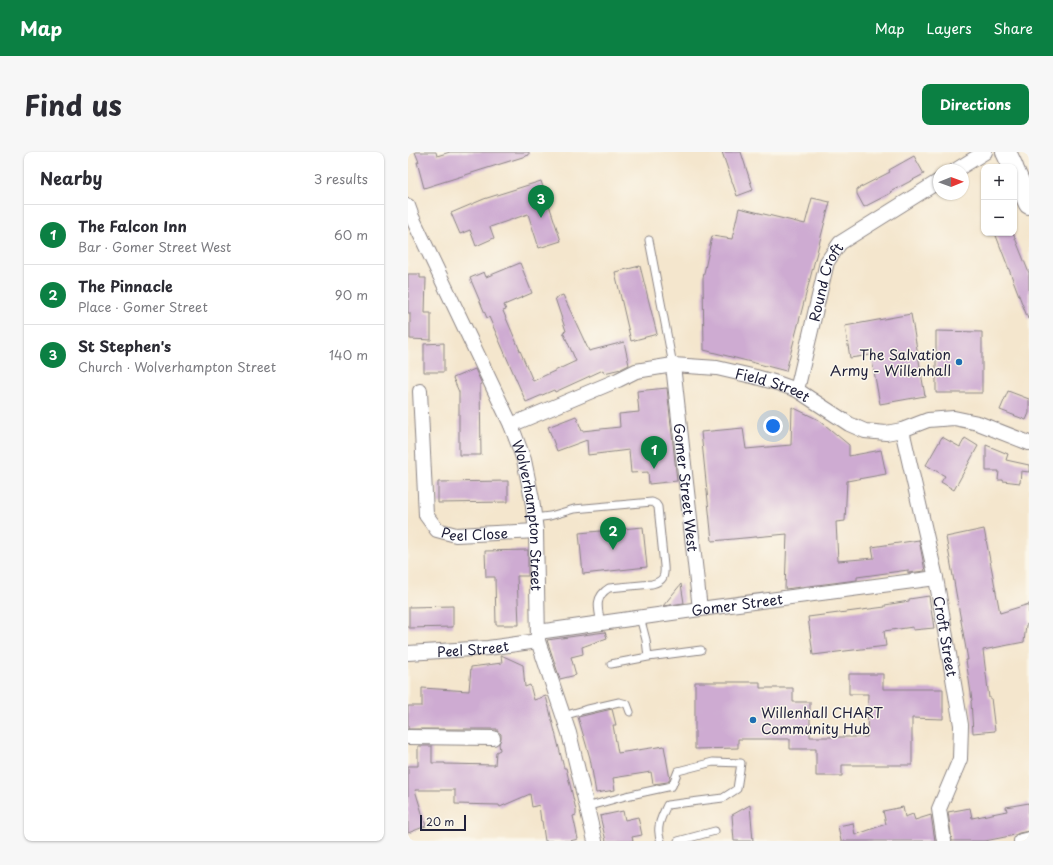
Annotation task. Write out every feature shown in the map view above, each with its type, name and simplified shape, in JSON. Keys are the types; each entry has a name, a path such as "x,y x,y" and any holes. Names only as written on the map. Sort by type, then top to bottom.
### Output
{"main road":[{"path":"1006,152 1012,164"},
{"path":"1017,177 1029,204"}],"street":[{"path":"966,164 985,152"},
{"name":"Round Croft","path":"797,390 827,262 840,243 933,185"},
{"name":"Wolverhampton Street","path":"408,206 412,218 511,425 524,460 532,499 535,525 538,636 569,733 595,841"},
{"name":"Field Street","path":"511,425 636,371 673,366 717,368 777,383 797,390 849,424 865,430 886,433 902,430 928,420 954,418 978,423 1029,443"},
{"name":"Gomer Street West","path":"673,366 700,608"},
{"name":"Peel Close","path":"420,391 426,515 437,530 456,535 535,525"},
{"name":"Croft Street","path":"902,430 936,578 960,725 960,759 939,810 944,841"},
{"name":"Gomer Street","path":"538,636 601,623 700,608 936,578"},
{"name":"Peel Street","path":"408,653 488,648 538,636"},
{"path":"408,737 494,738"},
{"path":"1021,841 1029,839"}],"lane":[{"path":"649,240 673,366"},
{"path":"535,525 550,516 574,509 652,502 656,504 658,507 665,573 664,578 659,582 652,584 609,588 603,591 599,596 598,609 601,623"},
{"path":"640,617 646,640 648,657"},
{"path":"611,664 700,650"},
{"path":"563,716 619,702 627,704 630,712"},
{"path":"586,807 672,786 678,771 713,762 741,763 737,789 723,798 667,805 659,824 659,837 661,841"},
{"path":"678,841 716,831"}],"building":[{"path":"415,152 436,152 437,156 450,152 529,152 529,155 424,188 417,162 419,162"},
{"path":"722,152 741,152 753,190 737,196"},
{"path":"914,156 924,174 864,207 857,194 857,189 890,172 889,170"},
{"path":"541,181 561,241 539,248 528,214 490,227 494,238 476,246 470,230 460,234 451,213 484,199"},
{"path":"812,198 830,202 786,371 704,350 703,278 712,236 732,239 739,208 805,224"},
{"path":"996,236 1014,236 1029,273 1028,319"},
{"path":"520,263 532,293 504,305 506,310 503,311 533,381 576,361 563,332 566,331 555,298 563,295 589,351 624,342 629,365 621,369 604,373 603,370 555,392 554,390 526,402 489,317 487,318 470,278 484,272 486,277"},
{"path":"640,266 657,334 631,341 615,272"},
{"path":"408,274 420,274 420,278 426,278 425,313 431,313 431,340 410,339"},
{"path":"911,314 925,396 880,404 871,355 850,358 845,326"},
{"name":"The Salvation Army - Willenhall","path":"936,331 982,332 982,393 936,393"},
{"path":"444,343 444,372 424,372 424,344"},
{"path":"475,369 482,384 480,384 481,455 459,455 459,392 453,378"},
{"path":"667,388 677,481 649,484 648,472 631,473 629,450 588,455 587,440 557,451 548,427 576,416 582,431 620,427 619,414 639,412 637,391"},
{"path":"1008,391 1029,399 1029,413 1026,420 1000,410"},
{"path":"792,407 819,420 849,445 849,456 881,450 886,474 847,481 845,521 836,522 838,561 874,558 872,547 919,540 925,571 908,573 908,570 857,577 857,580 785,589 787,534 712,541 701,432 743,428 746,449 791,445"},
{"path":"942,437 960,447 965,438 978,446 954,490 941,482 945,476 926,465"},
{"path":"986,445 1008,454 1006,460 1029,465 1029,472 1021,471 1020,483 998,480 999,471 986,471"},
{"path":"508,481 508,502 438,503 438,482"},
{"path":"643,527 647,567 583,574 579,533"},
{"path":"984,529 1000,613 1029,604 1029,624 1026,625 1024,642 983,650 995,731 973,733 972,700 966,660 968,660 946,537"},
{"path":"528,550 528,576 517,576 519,625 496,625 495,577 486,577 485,551"},
{"path":"681,584 684,603 663,606"},
{"path":"929,596 934,628 913,630 913,627 884,631 886,646 813,655 808,617 885,607 885,605 909,601 909,599"},
{"path":"453,606 453,627 409,628 409,607"},
{"path":"605,632 607,638 582,647 583,654 571,657 576,675 560,679 547,640"},
{"path":"501,655 523,665 525,687 530,685 534,700 546,696 576,810 576,815 573,816 578,839 570,841 545,841 539,805 532,807 530,794 500,807 499,805 455,804 455,790 415,790 426,826 408,833 408,766 418,766 418,746 432,746 432,763 495,765 496,752 500,750 499,744 501,734 497,731 497,729 408,729 408,706 422,706 422,688 469,691 471,667 502,663"},
{"path":"849,674 883,674 883,689 943,689 943,719 912,718 912,765 842,765 842,776 816,776 816,749 790,749 790,739 738,739 738,748 695,749 695,682 760,682 760,688 793,688 793,702 810,702 810,737 867,737 868,694 849,694"},
{"path":"612,709 616,725 613,725 618,753 664,746 670,779 668,782 653,784 651,772 613,778 615,790 596,793 590,758 578,717"},
{"path":"1029,803 1029,831 985,841 952,841 948,812 970,808 972,818 1007,811 1006,807"},
{"path":"750,805 753,841 734,841 732,815"},
{"path":"903,807 905,817 913,814 915,820 931,815 935,841 841,841 838,826 853,823 855,835 886,824 883,811"},
{"path":"623,811 625,820 638,817 642,835 632,837 633,841 606,841 600,816"}],"place":[{"name":"St Stephen's","path":"541,218"},
{"name":"The Salvation Army - Willenhall","path":"959,362"},
{"name":"The Falcon Inn","path":"654,469"},
{"name":"The Pinnacle","path":"613,550"},
{"name":"Willenhall CHART Community Hub","path":"753,720"}]}
